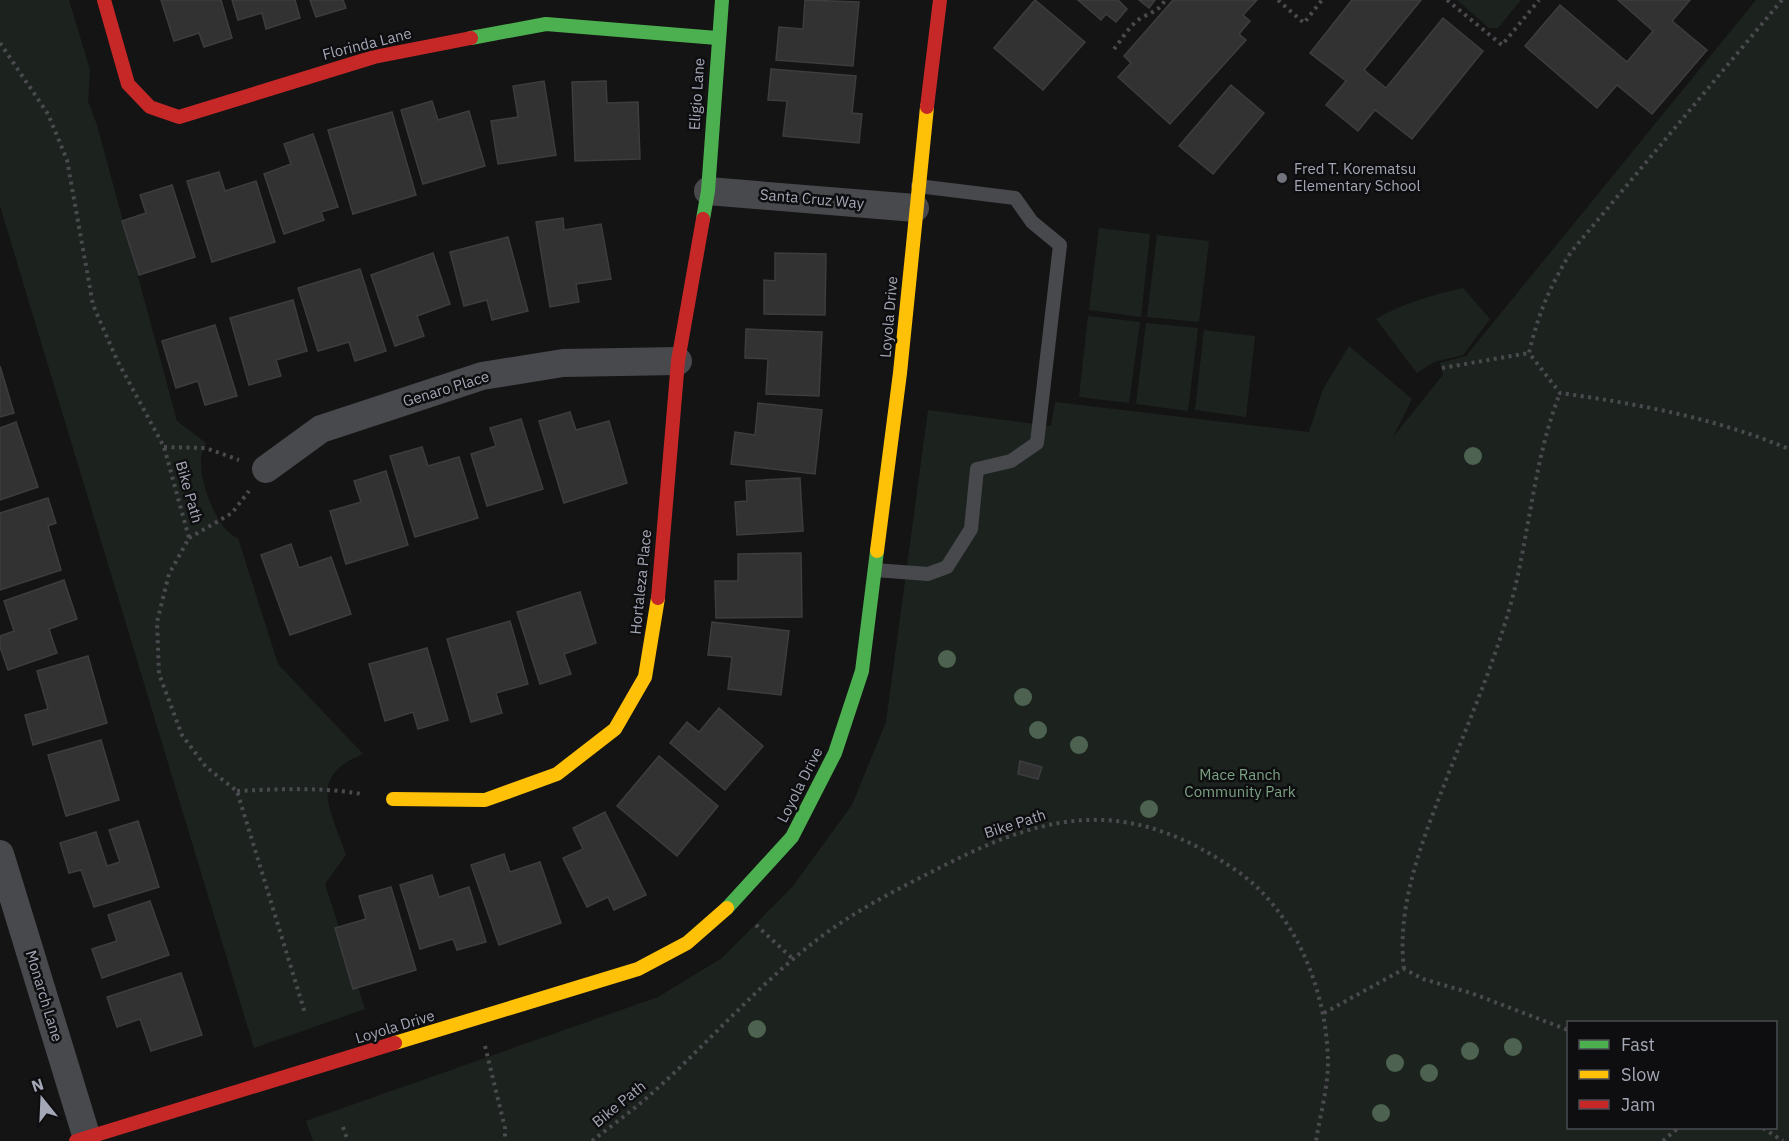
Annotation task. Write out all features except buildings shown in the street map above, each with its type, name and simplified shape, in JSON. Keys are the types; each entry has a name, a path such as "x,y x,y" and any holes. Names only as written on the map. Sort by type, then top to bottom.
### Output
{"street":[{"name":"Florinda Lane","path":"104,0 128,84 150,106 179,117 374,57 546,24 717,38"},
{"name":"Eligio Lane","path":"708,191 717,38 722,0"},
{"name":"Loyola Drive","path":"82,1139 638,969 687,943 734,903 792,837 835,753 862,671 900,374 917,197 940,0"},
{"name":"Santa Cruz Way","path":"708,191 917,197"},
{"name":"Hortaleza Place","path":"393,799 485,800 557,774 615,729 645,677 656,619 678,361 708,191"},
{"name":"Genaro Place","path":"266,469 321,429 482,376 563,363 678,361"},
{"name":"Monarch Lane","path":"0,854 82,1139"}],"lane":[{"path":"875,570 928,574 947,567 971,529 977,469 1011,461 1037,443 1060,245 1032,222 1015,198 917,197"}],"path":[{"path":"1114,49 1136,23 1144,16 1155,13 1165,0"},
{"path":"1278,0 1304,23 1322,0"},
{"path":"1448,0 1502,45 1539,0"},
{"path":"1529,353 1538,315 1553,282 1571,252 1782,0"},
{"name":"Bike Path","path":"0,43 48,114 67,160 93,305 117,360 164,447 189,538 169,574 157,622 159,674 182,735 206,767 237,791"},
{"path":"1442,368 1529,353"},
{"path":"1529,353 1560,393 1655,407 1707,419 1789,449"},
{"path":"1404,969 1402,947 1411,888 1422,843 1492,661 1514,592 1549,420 1560,393"},
{"path":"164,447 206,448 266,469 232,513 189,538"},
{"path":"305,1013 237,791 334,789 393,799"},
{"name":"Bike Path","path":"592,1141 650,1095 793,959 868,905 987,844 1041,825 1071,820 1102,819 1180,838 1211,854 1243,876 1269,901 1290,931 1302,952 1324,1013 1328,1065 1316,1141"},
{"path":"734,903 793,959"},
{"path":"1324,1013 1404,969"},
{"path":"1404,969 1423,979 1471,993 1567,1029"},
{"path":"477,1020 505,1128 505,1141"},
{"path":"343,1127 348,1141"},
{"path":"1663,1141 1677,1129"},
{"path":"1765,1129 1783,1141"}],"green space":[{"path":"0,0 69,0 90,70 88,101 97,125 177,421 206,443 201,462 207,495 224,527 238,538 278,664 363,754 345,763 334,773 329,784 330,809 346,855 325,884 365,1009 254,1048 0,206"},
{"path":"1457,0 1521,0 1498,28 1489,28"},
{"name":"Mace Ranch Community Park","path":"1756,0 1789,0 1789,1141 313,1141 306,1121 658,997 722,958 793,886 852,805 886,722 928,410 1051,426 1055,402 1309,432 1323,389 1349,346 1412,399 1393,437 1443,375 1440,363 1466,356"},
{"path":"1099,228 1150,234 1141,317 1089,310"},
{"path":"1157,235 1209,241 1199,322 1147,317"},
{"path":"1463,288 1490,319 1463,355 1434,362 1417,373 1376,319 1418,300"},
{"path":"1088,316 1140,322 1129,403 1079,397"},
{"path":"1146,323 1198,328 1188,411 1136,404"},
{"path":"1204,330 1255,336 1246,417 1195,410"}],"traffic: fast":[{"path":"703,219 708,191 722,0"},
{"path":"471,38 546,24 717,38"},
{"path":"727,908 792,837 835,753 862,671 877,551"}],"traffic: slow":[{"path":"877,551 900,373 927,107"},
{"path":"393,799 485,800 557,774 615,729 645,677 658,598"},
{"path":"395,1043 638,969 687,943 727,908"}],"traffic: jam":[{"path":"104,0 128,84 150,107 179,117 374,57 471,38"},
{"path":"927,107 940,0"},
{"path":"658,598 678,361 703,219"},
{"path":"76,1141 395,1043"}],"place":[{"name":"Fred T. Korematsu Elementary School","path":"1282,178"}]}
